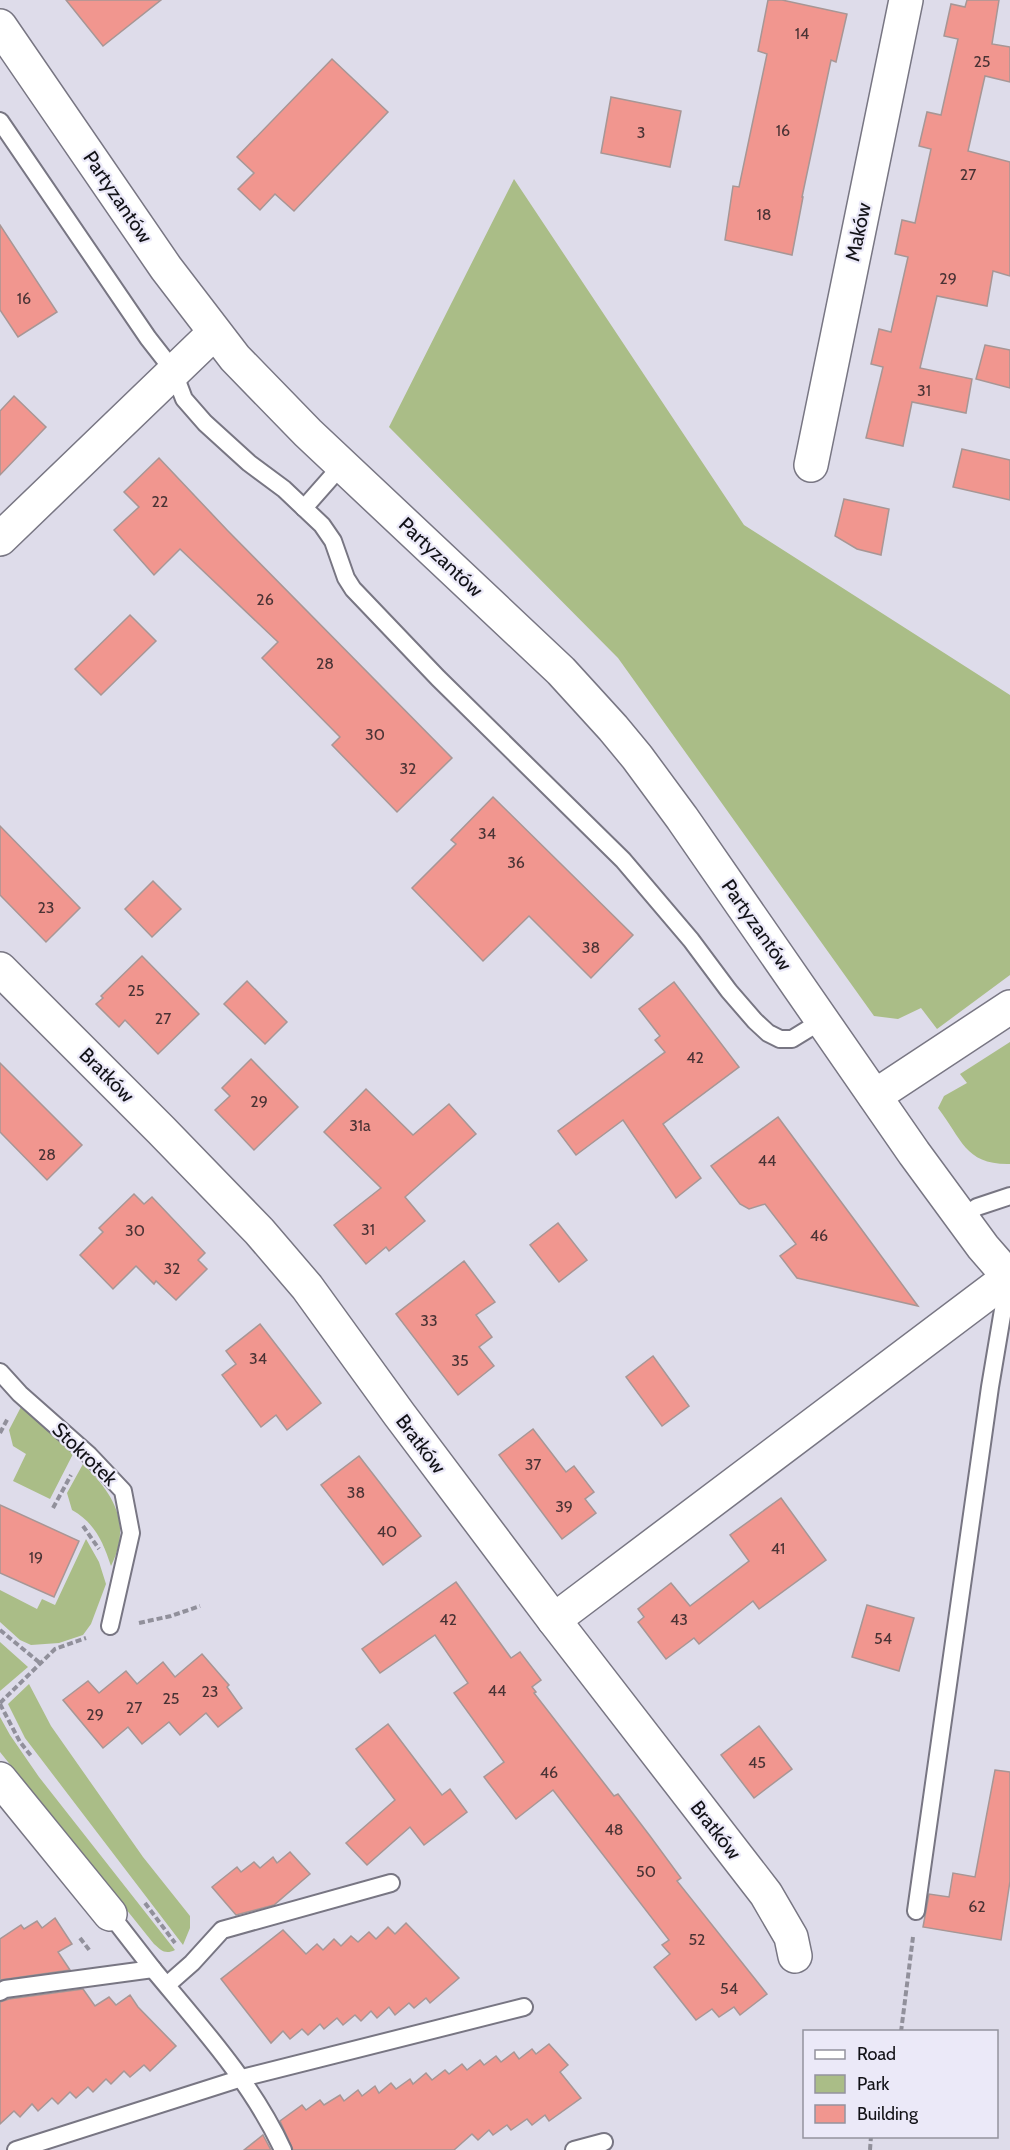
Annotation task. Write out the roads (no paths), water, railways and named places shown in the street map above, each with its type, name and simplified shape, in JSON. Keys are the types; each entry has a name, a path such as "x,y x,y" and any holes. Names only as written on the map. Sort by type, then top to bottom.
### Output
{"street":[{"name":"Maków","path":"811,465 906,0"},
{"name":"Partyzantów","path":"0,26 166,268 214,333 277,402 535,646 613,728 682,818 961,1218 982,1247 1010,1277"},
{"path":"0,539 214,333"},
{"name":"Bratków","path":"0,969 186,1155 259,1231 300,1279 554,1620 766,1894 791,1936 795,1956"},
{"path":"875,1096 1010,1007"},
{"path":"554,1620 1010,1277"},
{"path":"0,1779 110,1914"}],"lane":[{"path":"0,121 148,338 173,370 184,399 205,423 322,525 333,541 346,578 353,589 438,678 622,860 691,940 729,991 768,1033 780,1039 792,1040 822,1020"},
{"path":"303,508 342,465"},
{"path":"961,1218 984,1204 1010,1197"},
{"path":"916,1911 995,1357 1010,1277"},
{"name":"Stokrotek","path":"0,1372 20,1394 89,1455 123,1491 131,1533 110,1626"},
{"path":"167,1984 192,1963 222,1930 391,1882"},
{"path":"110,1914 242,2078 270,2123 283,2150"},
{"path":"0,1992 5,1989 153,1969"},
{"path":"16,2150 242,2078 524,2007"},
{"path":"574,2150 604,2142"}]}
